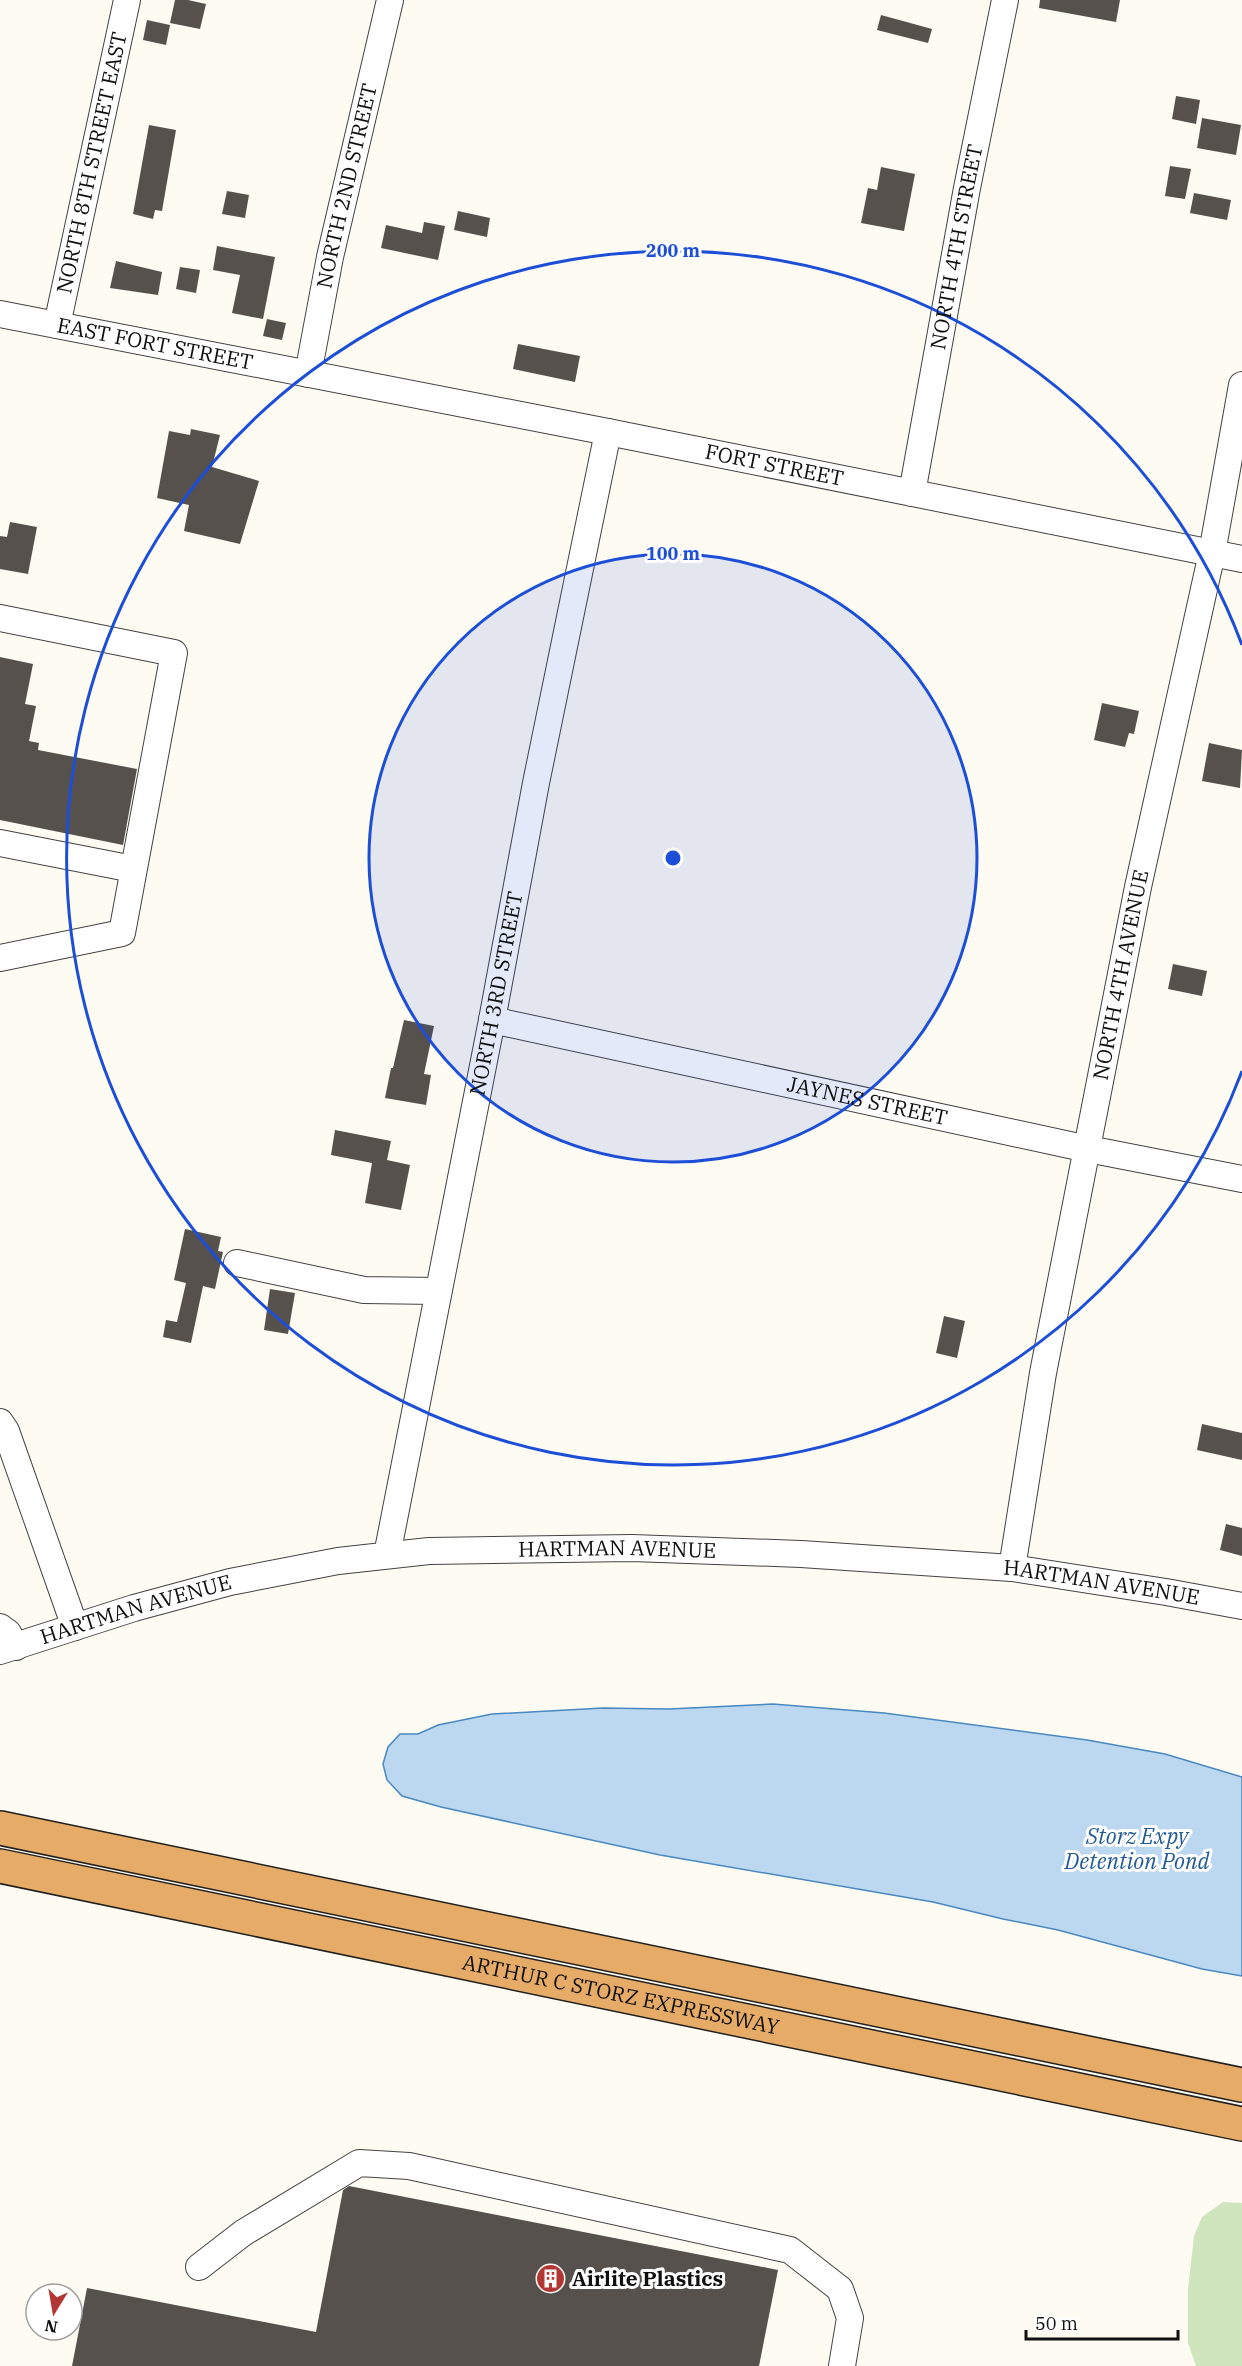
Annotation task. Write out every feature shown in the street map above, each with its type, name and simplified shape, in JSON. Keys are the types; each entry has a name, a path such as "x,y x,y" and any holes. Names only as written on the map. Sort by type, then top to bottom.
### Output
{"highway":[{"name":"ARTHUR C STORZ EXPRESSWAY","path":"0,1828 1242,2085"},
{"name":"ARTHUR C STORZ EXPRESSWAY","path":"0,1866 1242,2124"}],"street":[{"name":"NORTH 8TH STREET EAST","path":"57,325 127,0"},
{"name":"NORTH 2ND STREET","path":"308,374 330,257 390,0"},
{"name":"NORTH 4TH STREET","path":"912,493 967,188 1005,0"},
{"name":"EAST FORT STREET","path":"0,314 308,374"},
{"name":"FORT STREET","path":"308,374 1242,559"},
{"name":"NORTH 4TH AVENUE","path":"1012,1569 1043,1373 1138,886 1212,553 1242,385"},
{"name":"NORTH 3RD STREET","path":"387,1555 536,783 608,432"},
{"path":"0,618 174,653 122,933 0,958"},
{"path":"0,843 133,869"},
{"name":"JAYNES STREET","path":"492,1020 1088,1149 1242,1179"},
{"path":"237,1263 364,1290 437,1291"},
{"path":"0,1422 6,1431 75,1627"},
{"name":"HARTMAN AVENUE","path":"8,1649 134,1608 230,1582 338,1561 387,1555 495,1549 632,1548 801,1554 1012,1569 1242,1606"},
{"path":"0,1627 8,1633 8,1649"},
{"path":"199,2267 243,2233 359,2163 409,2166 790,2250 840,2289 850,2318 842,2366"}],"green space":[{"path":"1223,2202 1242,2203 1242,2366 1196,2366 1188,2343 1188,2289 1194,2236 1202,2217"}],"water":[{"name":"Storz Expy Detention Pond","path":"773,1704 884,1713 1087,1740 1165,1754 1242,1777 1242,1976 1202,1969 1058,1930 933,1902 660,1855 441,1807 402,1796 387,1780 383,1764 388,1747 400,1734 418,1734 438,1725 492,1714 603,1708 669,1709"}],"building":[{"path":"175,0 206,4 200,29 170,23"},
{"path":"1040,0 1120,0 1116,22 1039,8"},
{"path":"881,15 932,29 928,43 877,30"},
{"path":"147,20 170,25 166,45 143,40"},
{"path":"1176,96 1200,100 1196,124 1172,119"},
{"path":"1202,118 1241,125 1236,155 1197,148"},
{"path":"149,125 176,130 162,211 155,210 153,219 133,214"},
{"path":"1170,166 1191,169 1185,199 1165,196"},
{"path":"881,167 915,174 904,231 861,223 868,188 877,190"},
{"path":"227,191 249,195 245,218 222,214"},
{"path":"1194,193 1231,200 1227,220 1190,213"},
{"path":"458,211 490,218 487,237 454,230"},
{"path":"424,222 445,226 438,260 381,248 386,225 422,233"},
{"path":"217,246 275,257 263,319 232,313 240,275 213,270"},
{"path":"116,261 162,272 158,295 110,288"},
{"path":"180,267 200,270 196,293 176,289"},
{"path":"267,319 286,323 282,340 263,336"},
{"path":"518,344 580,356 575,382 513,369"},
{"path":"191,429 220,435 212,467 259,481 240,544 184,531 189,505 157,498 169,431 190,435"},
{"path":"10,522 37,527 28,574 0,569 0,536 7,537"},
{"path":"0,657 33,664 25,704 36,706 29,741 39,743 38,750 137,769 123,845 0,820"},
{"path":"1102,703 1139,711 1134,734 1129,733 1125,747 1094,740"},
{"path":"1209,743 1242,750 1240,788 1202,781"},
{"path":"1173,964 1207,971 1202,996 1168,989"},
{"path":"404,1020 434,1026 424,1074 431,1075 426,1105 385,1098"},
{"path":"335,1130 391,1141 387,1160 410,1165 401,1210 365,1203 372,1163 331,1155"},
{"path":"185,1229 221,1237 218,1251 223,1252 215,1289 203,1286 191,1343 163,1337 166,1320 177,1322 186,1283 174,1280"},
{"path":"270,1289 295,1293 288,1334 264,1330"},
{"path":"944,1316 965,1321 957,1358 936,1353"},
{"path":"1202,1424 1242,1433 1242,1460 1197,1450"},
{"path":"1226,1524 1242,1528 1242,1556 1220,1550"},
{"name":"Airlite Plastics","path":"349,2186 778,2270 759,2366 72,2366 77,2342 84,2342 84,2304 87,2288 316,2332 343,2190"}],"place":[{"name":"Airlite Plastics","path":"551,2279"}]}
